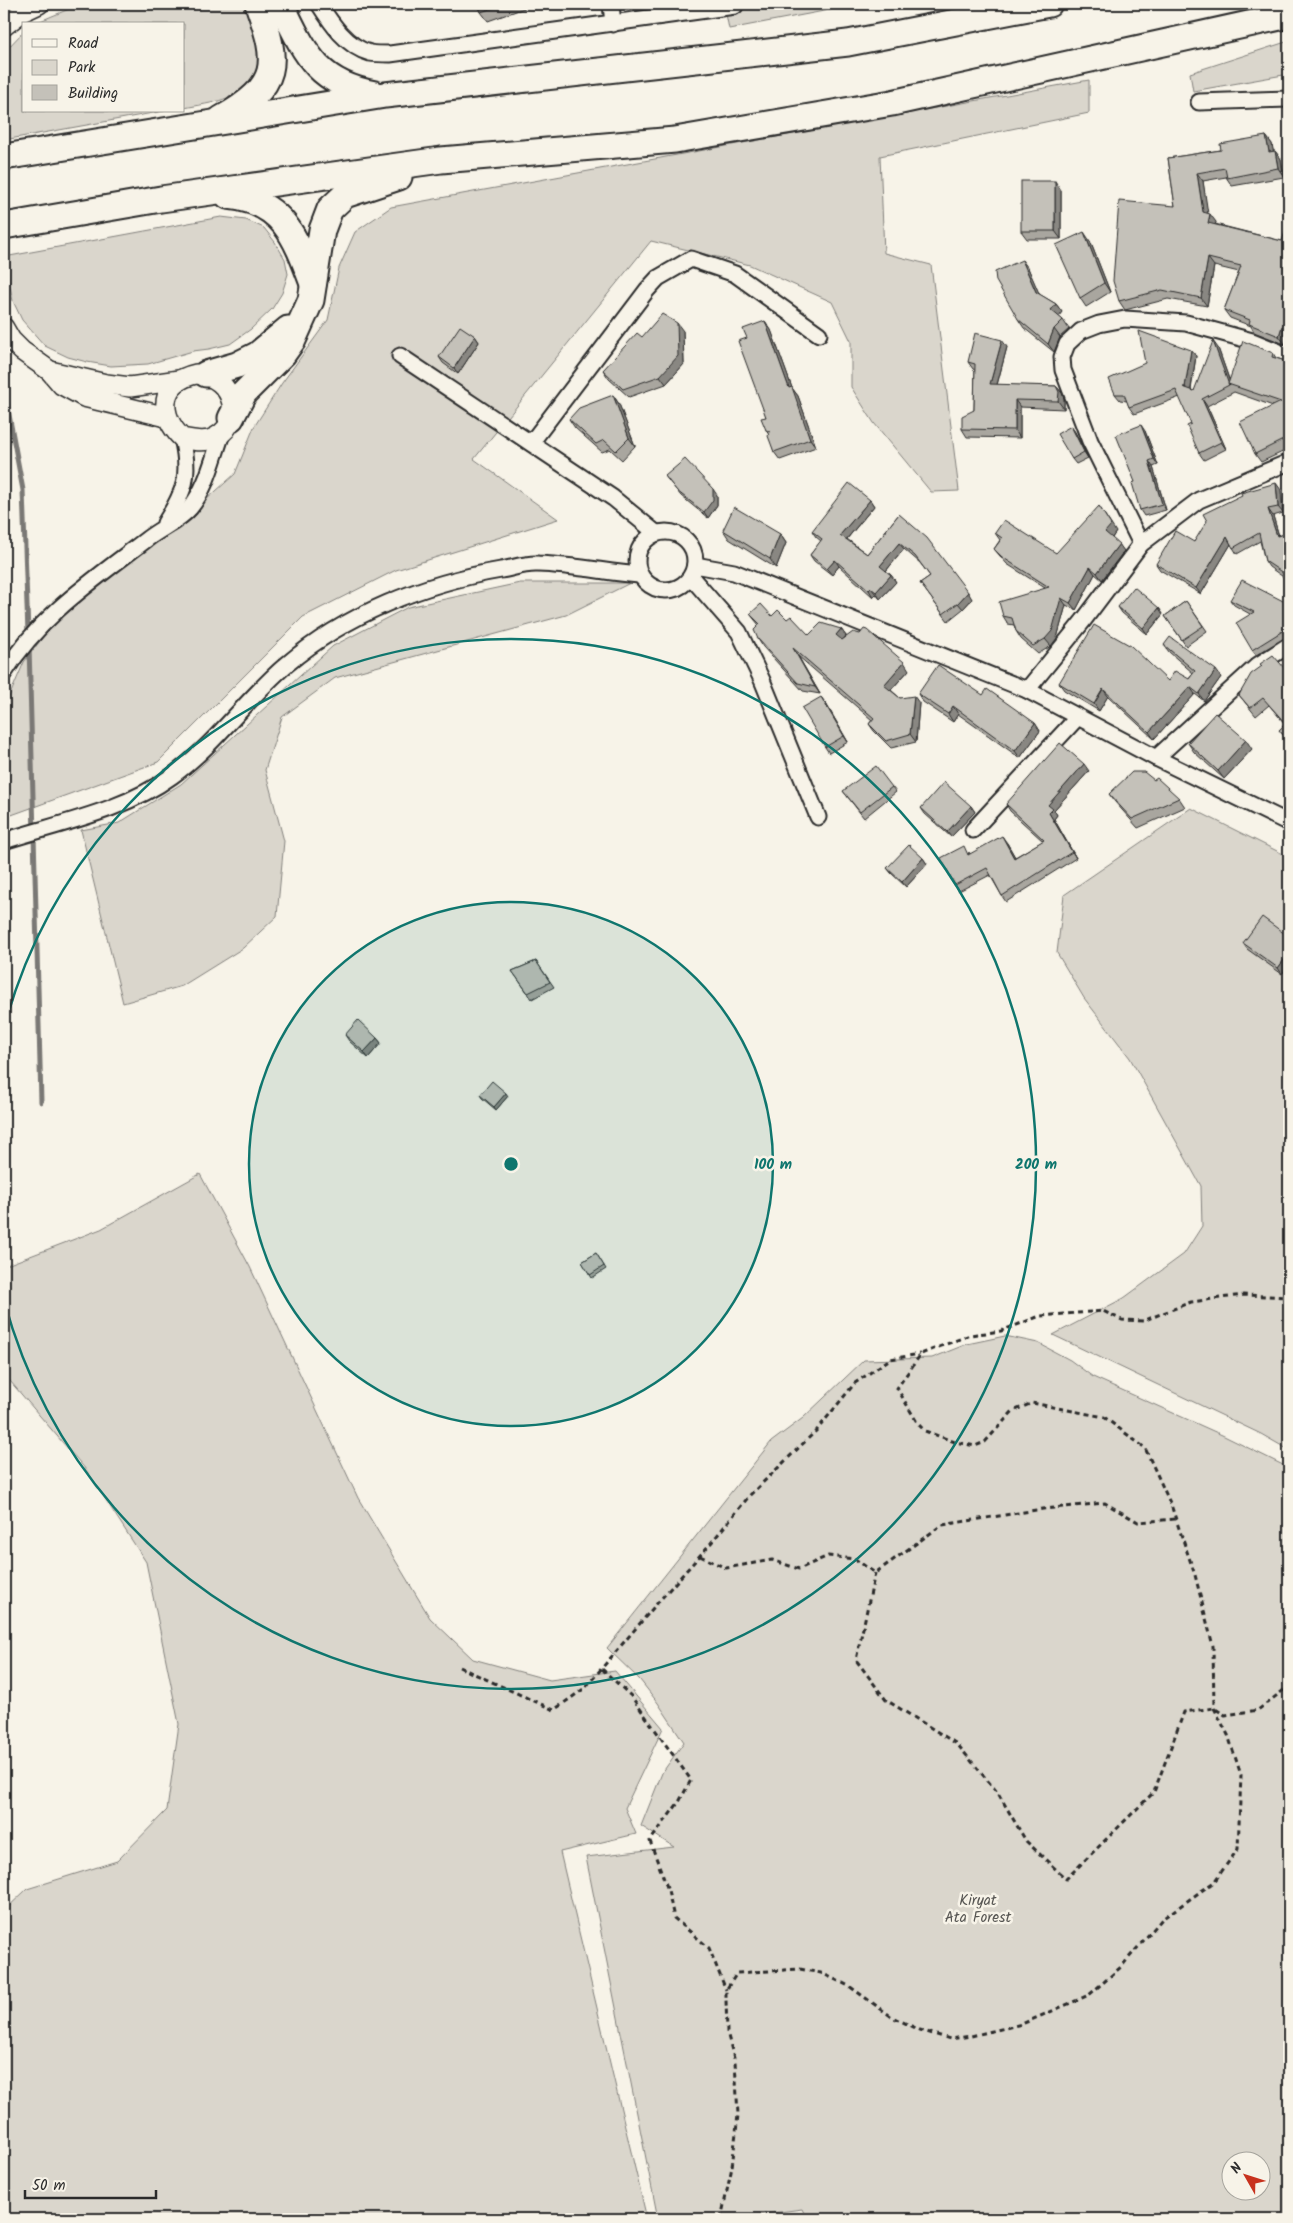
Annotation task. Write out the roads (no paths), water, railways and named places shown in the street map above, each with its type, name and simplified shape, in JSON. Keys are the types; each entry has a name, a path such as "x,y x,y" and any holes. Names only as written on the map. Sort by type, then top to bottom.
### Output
{"highway":[{"path":"211,124 252,99 267,80 272,66 272,49 268,31 258,4"},
{"path":"281,4 299,42 310,58 332,79 360,91 385,95"},
{"path":"4,157 385,95 848,43 1049,4"},
{"path":"4,226 161,199 441,160 675,140 892,103 1289,15"},
{"path":"227,424 251,385 283,354 293,340 299,323 311,300 322,230 330,210 345,195 441,160"},
{"path":"161,199 220,195 245,198 258,202 272,211 297,241 313,285"},
{"path":"206,374 237,365 257,355 285,331 299,323"}],"street":[{"path":"4,26 22,12 39,4"},
{"path":"320,4 331,24 360,49 371,53 390,54 735,6"},
{"path":"611,4 613,24"},
{"path":"1199,102 1289,99"},
{"path":"532,443 647,290 658,278 691,260 735,274 819,334"},
{"path":"1141,544 1090,442 1063,370 1062,357 1067,344 1081,331 1099,324 1125,319 1186,323 1252,341 1289,356"},
{"path":"4,328 11,340 22,351 50,371 62,385 84,397 166,417 182,438 187,473 176,506 162,527"},
{"path":"400,356 613,498 656,533"},
{"path":"4,674 15,656 34,632 61,607 85,586 162,527 177,519 189,509 198,497 210,469 233,406 230,395 224,385 206,374 130,387 106,384 50,371"},
{"path":"166,417 167,397 179,380"},
{"path":"182,438 199,441 208,440 227,424"},
{"path":"1027,690 1083,621 1141,544 1199,500 1289,462"},
{"path":"666,531 675,533 684,538 691,546 695,555 693,571 678,588 660,590 644,582 639,575 636,555 644,542 656,533 666,531"},
{"path":"4,841 97,812 137,796 172,776 202,749 285,665 324,636 372,610 422,590 483,573 536,564 639,575"},
{"path":"693,571 734,572 1027,690 1077,718 1289,823"},
{"path":"693,571 739,632 762,680 818,816"},
{"path":"1156,758 1258,665 1289,645"},
{"path":"973,830 1077,718"}],"waterway":[{"path":"4,388 23,490 28,634"},
{"path":"29,645 41,1102"},
{"path":"1287,2219 1289,2215"}],"park label":[{"name":"Kiryat Ata Forest","path":"978,1910"}]}
